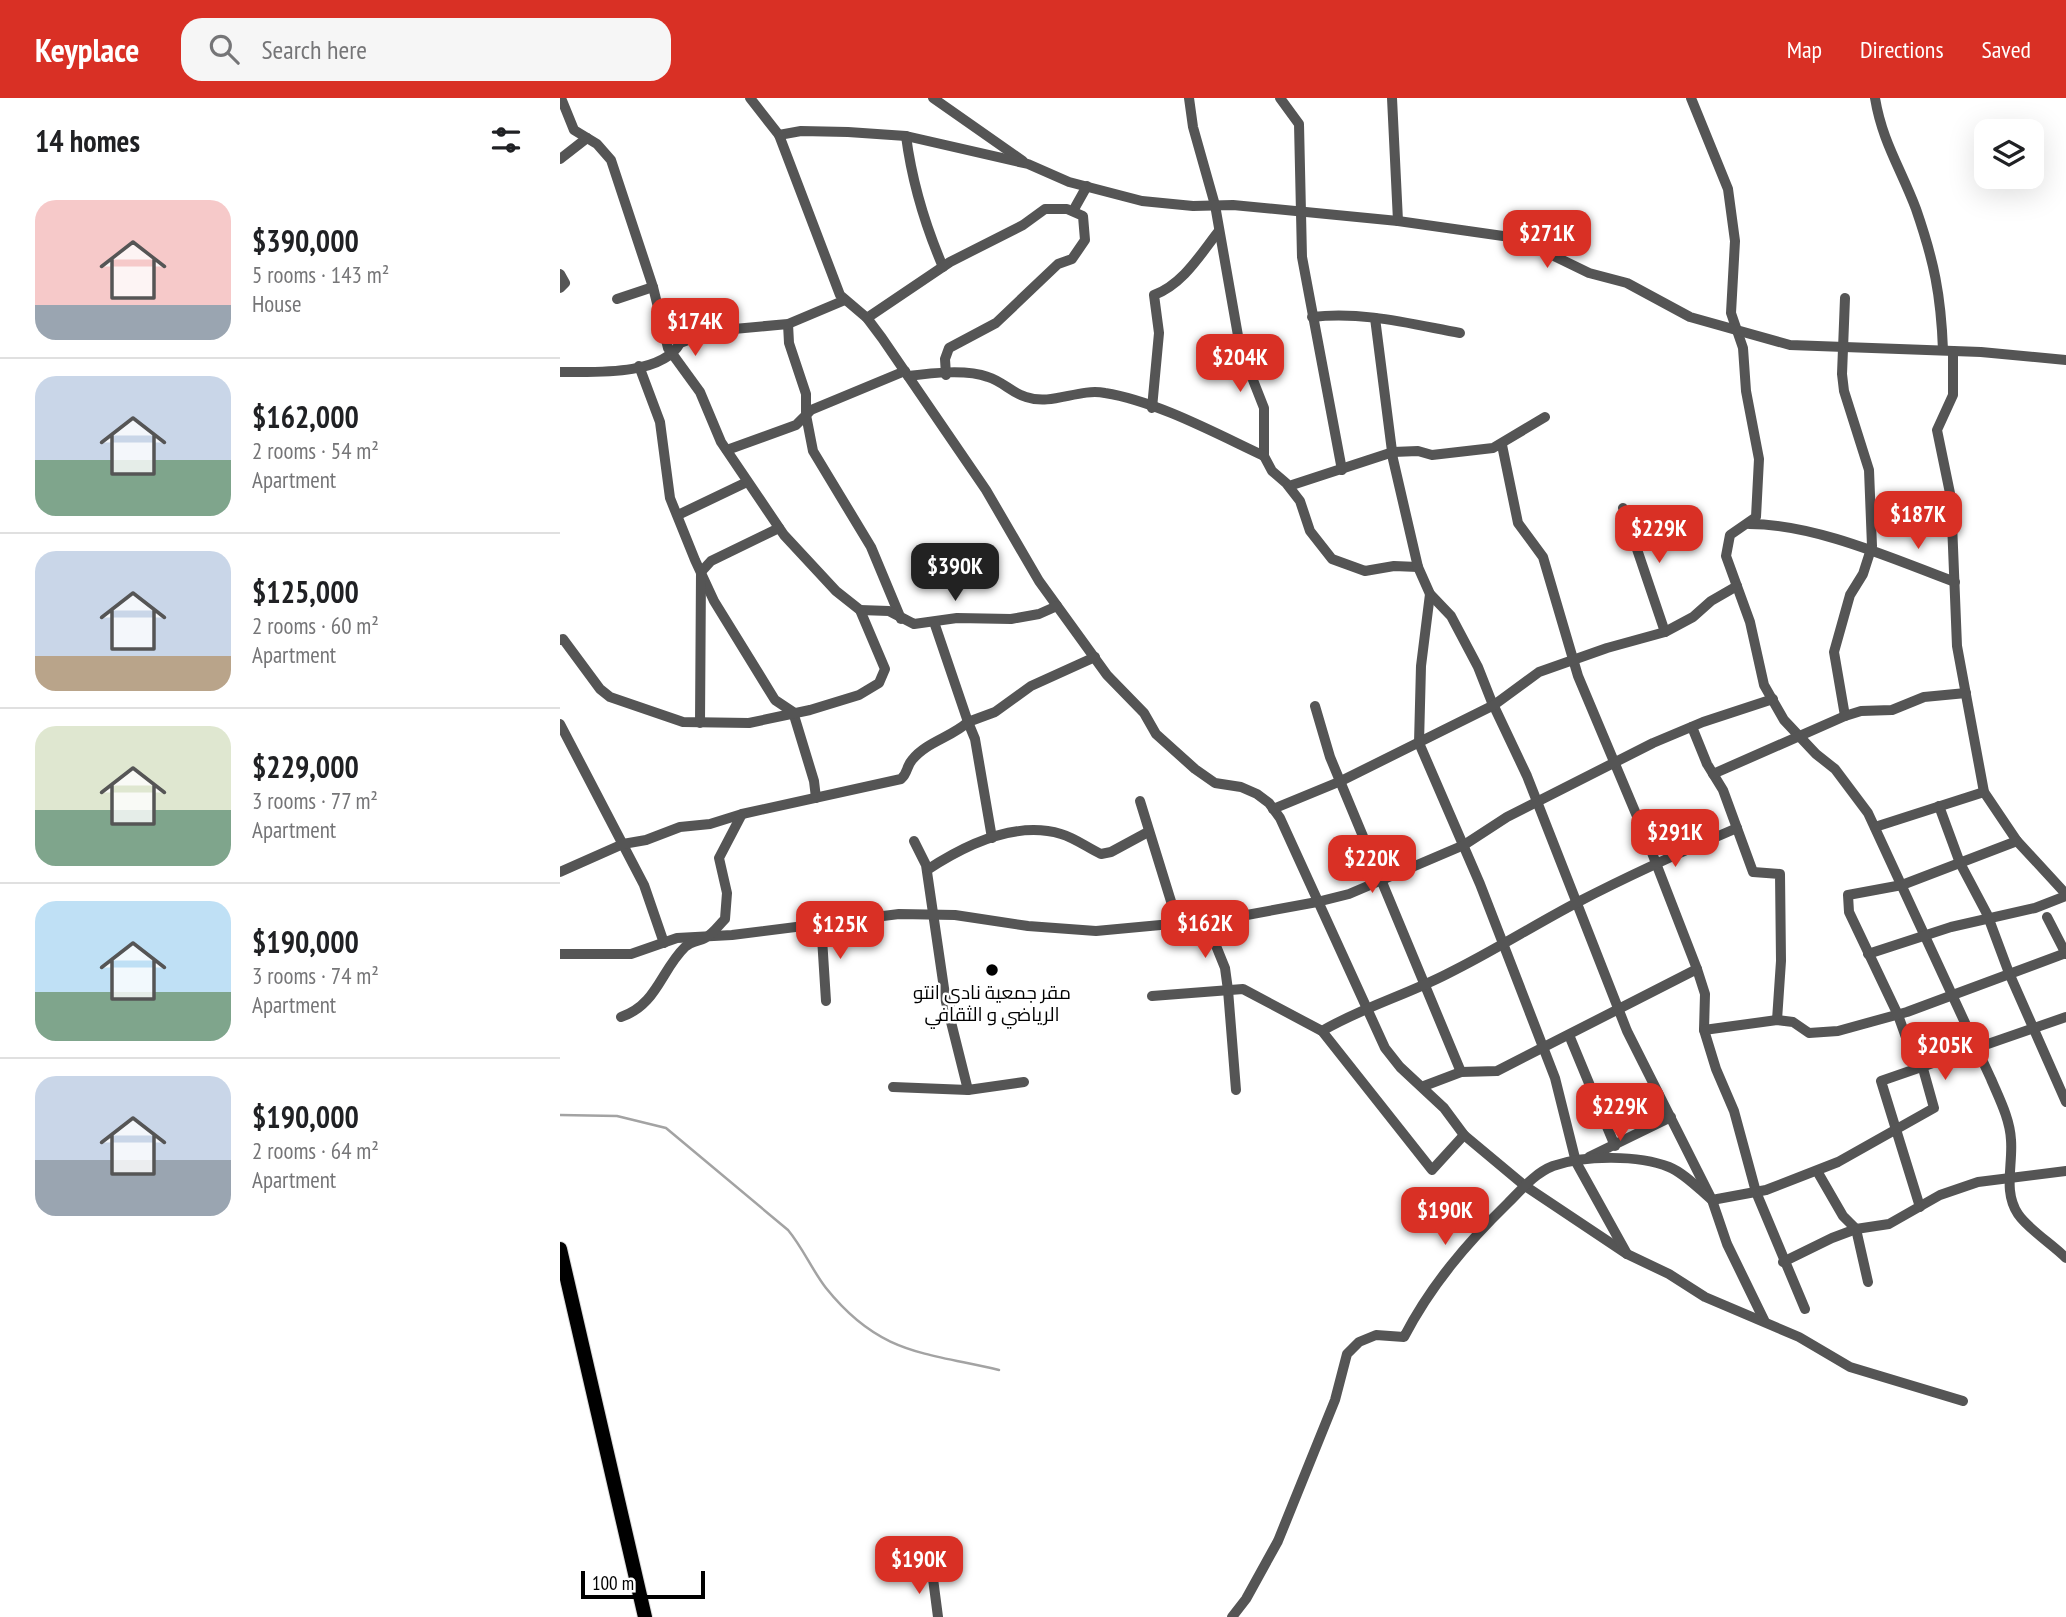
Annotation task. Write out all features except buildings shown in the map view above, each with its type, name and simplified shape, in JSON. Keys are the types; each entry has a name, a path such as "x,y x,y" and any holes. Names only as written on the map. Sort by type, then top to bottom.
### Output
{"main road":[{"path":"560,1249 645,1617"}],"street":[{"path":"560,640 563,639 600,689 610,697 683,722 749,723 859,695 879,683 884,669 860,610 836,591 779,528 727,450 700,392 668,348 653,286 611,160 574,130 561,98"},
{"path":"750,98 779,135 830,271 845,300 867,318 986,490 1057,606 1107,674 1144,713 1156,734 1195,769 1215,783 1241,787 1257,793 1273,808 1366,1010 1392,1058 1424,1086 1464,1135 1525,1186 1628,1254 1669,1274 1705,1297 1764,1320 1850,1367 1963,1401"},
{"path":"933,98 1028,164"},
{"path":"1189,98 1193,127 1214,205 1240,347 1264,408 1264,456 1272,471 1289,486 1300,501 1319,546 1332,559 1366,571 1394,566 1418,567"},
{"path":"1280,98 1299,124 1299,212 1312,317 1342,470"},
{"path":"1392,98 1398,221"},
{"path":"1691,98 1728,189 1735,241 1731,313 1738,331 1759,459 1756,517 1730,535 1726,544 1726,556 1750,622 1764,685 1784,720 1842,778 1875,827 2007,1118 2011,1140 2008,1176 2012,1202 2019,1216 2066,1258"},
{"path":"1868,954 1989,917 2035,908 2066,895 2017,841 1984,792 1957,646 1949,478 1937,430 1953,395 1937,272 1915,207 1883,138 1875,98"},
{"path":"779,135 801,131 906,136 1028,164 1087,186 1142,201 1398,221 1517,238 1589,273 1627,283 1690,317 1790,345 1948,350 2066,360"},
{"path":"906,136 914,182 928,233 943,267"},
{"path":"560,159 587,138"},
{"path":"1073,211 1087,186"},
{"path":"867,318 943,267 1023,225 1045,209 1073,211 1083,216 1085,240 1081,250 1072,259 1058,264 996,323 949,348 944,359 946,375"},
{"path":"1152,408 1159,333 1154,295 1168,289 1179,279 1218,232"},
{"path":"560,274 565,283 560,288"},
{"path":"617,299 653,286"},
{"path":"1845,298 1844,391 1869,470 1870,550 1846,606 1834,652 1845,716"},
{"path":"560,372 612,373 673,356 680,343 712,331 789,324 845,300"},
{"path":"1312,317 1375,318 1426,324 1461,333"},
{"path":"1375,318 1393,452 1418,567 1430,594 1451,616 1478,667 1538,803 1619,1008 1712,1199 1727,1244 1764,1320"},
{"path":"789,324 789,343 806,394 806,415 813,451 871,547 901,619"},
{"path":"639,366 660,422 670,498 714,601 775,700 793,712 814,781 816,798"},
{"path":"727,450 796,425 806,415 906,374 973,373 990,377 1025,397 1047,400 1096,392 1152,408 1264,456"},
{"path":"1289,486 1393,452 1446,454 1502,445 1545,417"},
{"path":"1502,445 1518,523 1544,557 1573,659 1697,969 1705,994 1704,1030 1734,1111 1755,1190 1805,1309"},
{"path":"678,515 747,482"},
{"path":"1623,508 1665,632"},
{"path":"1749,524 1789,528 1870,550 1955,582"},
{"path":"700,723 701,572 711,561 779,528"},
{"path":"1273,808 1341,781 1494,705 1539,672 1573,659 1665,632 1693,617 1711,601 1737,586"},
{"path":"1430,594 1424,634 1419,743 1464,845 1555,1078 1577,1162 1628,1254"},
{"path":"860,610 889,611 914,624 957,618 1011,619 1039,614 1057,606"},
{"path":"934,622 975,739 992,838"},
{"path":"560,872 623,844 742,814 901,779 906,775 912,760 939,740 954,736 968,722 995,712 1031,686 1095,657"},
{"path":"1713,774 1845,716 1892,710 1924,697 1966,692"},
{"path":"560,954 631,954 677,938 708,937 900,914 932,914 1096,932 1206,921 1317,902 1349,894 1464,845 1507,817 1614,761 1692,727 1773,699"},
{"path":"1315,706 1341,781 1461,1072"},
{"path":"560,724 644,885 664,943"},
{"path":"1692,727 1723,790 1753,872 1780,874 1781,961 1777,1020"},
{"path":"1875,827 1984,792"},
{"path":"1140,800 1178,924"},
{"path":"1940,806 1960,863 1989,917 2009,973 2066,1102"},
{"path":"621,1017 638,1012 663,980 669,963 686,945 708,937 726,919 727,893 719,858 742,814"},
{"path":"927,870 946,858 992,838 1039,828 1065,835 1101,855 1148,832"},
{"path":"1322,1031 1349,1015 1426,985 1656,863 1737,828"},
{"path":"914,841 927,870 946,1002 968,1090"},
{"path":"1232,1617 1246,1600 1278,1541 1335,1400 1347,1353 1360,1342 1376,1335 1404,1337 1441,1277 1471,1238 1536,1175 1554,1166 1577,1162 1638,1158 1672,1168 1712,1199 1766,1190 1817,1171 1934,1108 1898,1015 1849,912 1847,895 1902,885 2017,841"},
{"path":"1704,1030 1777,1020 1793,1022 1809,1033 1838,1031 1898,1015 1950,993 2066,954 2047,917"},
{"path":"1206,921 1225,968 1236,1090"},
{"path":"821,922 826,1001"},
{"path":"1424,1086 1461,1072 1497,1071 1697,969"},
{"path":"1152,996 1243,989 1322,1031 1432,1170 1464,1135"},
{"path":"1920,1207 1881,1082 2066,1017"},
{"path":"1569,1035 1615,1146"},
{"path":"892,1087 968,1090 1024,1082"},
{"path":"1577,1162 1671,1117"},
{"path":"1817,1171 1843,1216 1856,1229 1868,1282"},
{"path":"1783,1262 1856,1229 1889,1224 1959,1188 2008,1176 2066,1171"},
{"path":"932,1571 938,1617"}],"waterway":[{"path":"560,1115 617,1116 666,1128 788,1230 826,1288 845,1310 865,1326 884,1338 924,1354 999,1370"}],"place":[{"name":"مقر جمعية نادي انتو الرياضي و الثقافي","path":"992,970"}]}
